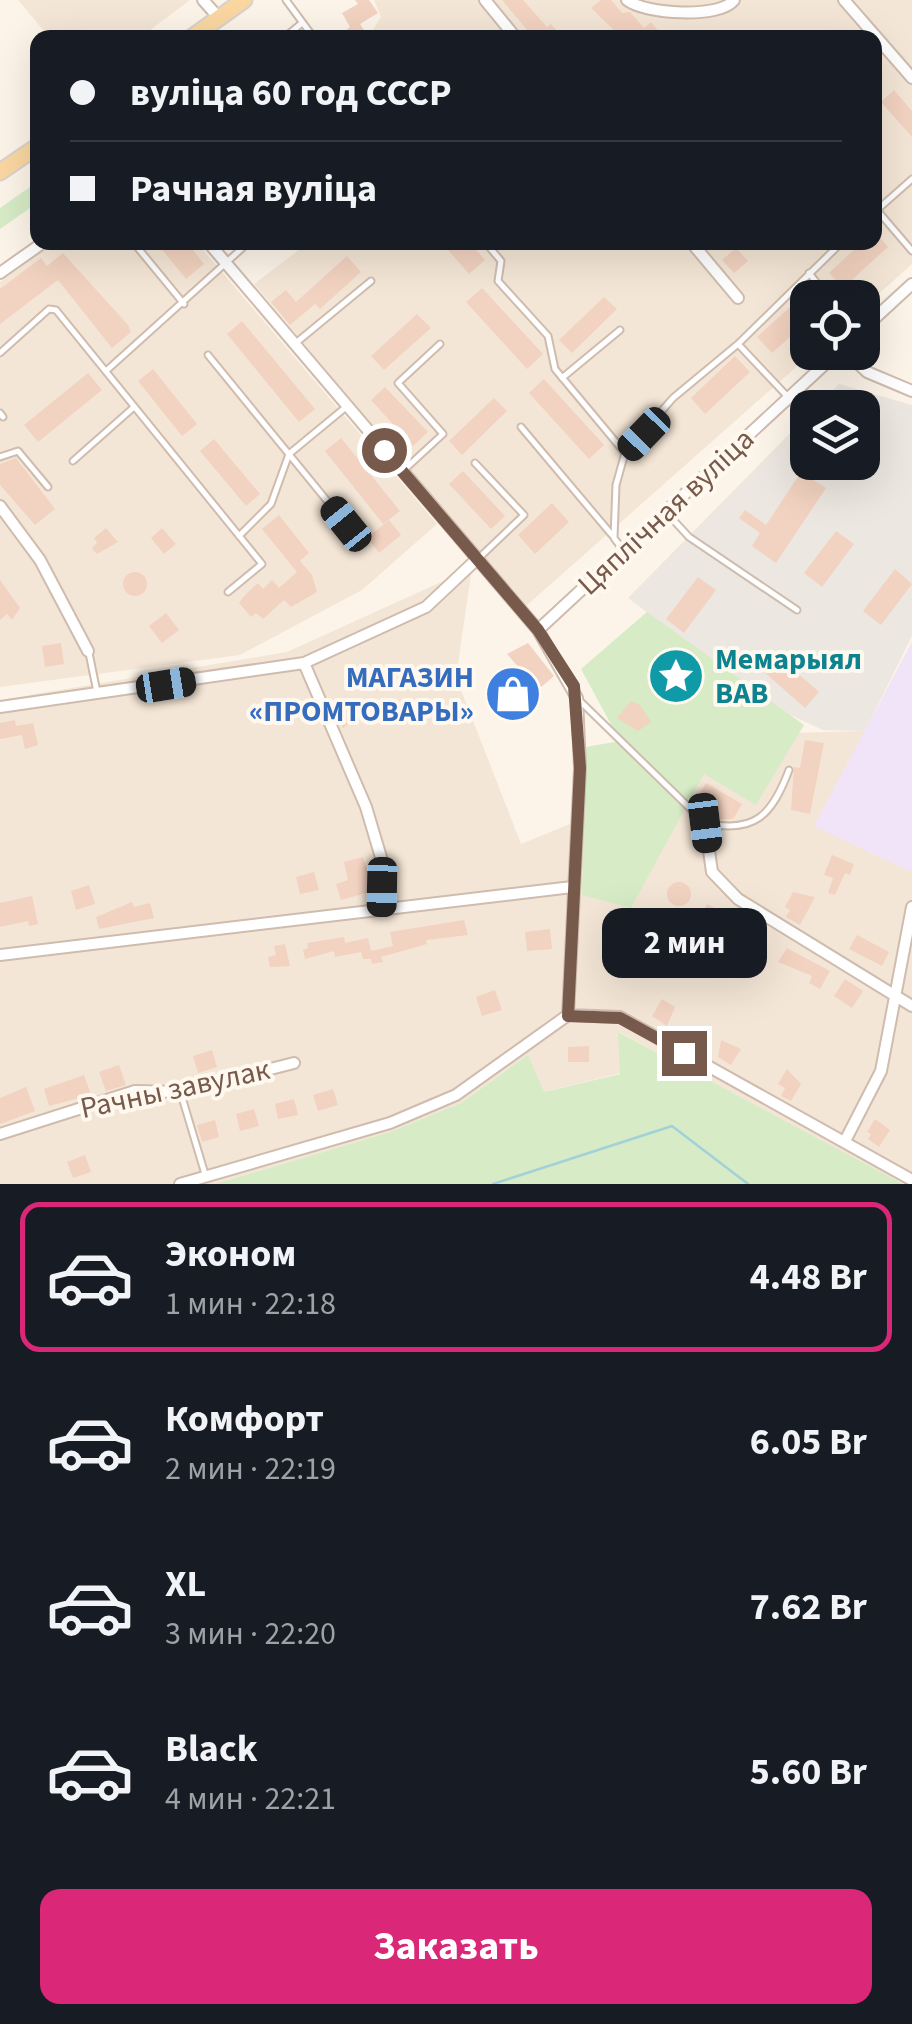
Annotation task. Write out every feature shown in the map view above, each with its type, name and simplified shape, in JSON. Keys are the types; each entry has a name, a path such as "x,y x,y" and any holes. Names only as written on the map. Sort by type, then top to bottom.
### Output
{"main road":[{"path":"202,30 244,0"},
{"path":"0,172 30,151"}],"street":[{"path":"204,0 219,18"},
{"path":"484,0 509,30"},
{"path":"628,0 638,9 688,12 724,10 734,0"},
{"path":"844,0 870,30"},
{"path":"882,44 912,78"},
{"path":"0,274 33,250"},
{"path":"215,250 538,630 577,698 580,768 568,1016"},
{"path":"697,250 738,298"},
{"path":"880,313 912,284"},
{"name":"Цяплічная вуліца","path":"538,630 819,370"},
{"path":"865,370 912,390"},
{"path":"0,506 50,576 88,650"},
{"path":"0,708 304,664 404,618 446,592 478,559"},
{"path":"304,664 366,808 382,864 382,910"},
{"path":"705,823 712,872 738,899 912,1006"},
{"path":"0,956 572,887"},
{"path":"845,1141 881,1071 912,907"},
{"path":"180,1184 390,1123 456,1096 568,1016 620,1018 912,1180"},
{"name":"Рачны завулак","path":"0,1134 135,1092 180,1092 294,1063"}],"lane":[{"path":"286,0 308,30"},
{"path":"294,30 302,23"},
{"path":"882,206 912,180"},
{"path":"882,218 912,251"},
{"path":"140,250 184,304"},
{"path":"106,372 241,250"},
{"path":"492,250 501,261 498,282 548,336 555,370 625,453"},
{"path":"614,538 616,484 625,453 673,398 738,344 833,250"},
{"path":"809,273 815,280"},
{"path":"295,344 371,281"},
{"path":"0,353 52,308 262,564 228,592"},
{"path":"562,378 620,330"},
{"path":"403,471 443,434 398,383 440,344"},
{"path":"738,344 789,398"},
{"path":"208,355 346,524"},
{"path":"73,461 134,406"},
{"path":"239,536 271,504 289,454 347,406"},
{"path":"521,428 624,551"},
{"path":"0,458 18,451 48,487"},
{"path":"476,463 524,515 478,559"},
{"path":"666,512 689,537 797,610"},
{"path":"88,650 98,696"},
{"path":"577,698 705,823 733,829 751,824 778,798 790,770"},
{"path":"180,1092 198,1180"}],"shaded area":[{"path":"18,0 190,0 150,30 43,30"},
{"path":"374,0 912,0 912,264 880,293 880,280 790,280 793,370 525,607 254,284 299,250 882,250 882,30 373,30 381,17"},
{"path":"44,250 203,250 437,524 362,590 240,655 0,687 0,282"},
{"path":"839,384 860,390 833,390"},
{"path":"880,396 912,405 912,636 865,731 823,730 773,707 628,598 790,433 790,480 880,480"},
{"path":"472,568 456,677 521,844 793,733 865,731 912,642 912,1184 890,1179 619,1032 621,1073 543,1092 527,1056 461,1103 390,1132 215,1184 0,1184 0,700 287,652"},
{"path":"912,642 912,872 814,826"}],"green space":[{"path":"30,187 30,208 0,229 0,208"},
{"path":"647,612 804,725 756,805 704,774 631,908 582,895 586,747 620,741 581,669"},
{"path":"618,1032 903,1184 215,1184 390,1132 461,1103 528,1055 544,1092 620,1074"}],"building":[{"path":"355,0 369,0 378,13 360,24 364,30 346,30 350,27 342,13 358,4"},
{"path":"502,0 523,0 547,27 551,24 556,30 527,30"},
{"path":"601,0 611,0 622,13 630,12 644,28 651,22 658,30 614,30 591,8"},
{"path":"894,90 912,111 912,137 882,103"},
{"path":"882,240 888,247 852,280 836,280 829,273 853,250 882,250"},
{"path":"162,250 193,250 204,264 186,279"},
{"path":"448,250 476,250 485,260 469,274"},
{"path":"738,250 748,261 734,273 722,260"},
{"path":"63,253 128,325 131,332 112,348 58,280 0,324 0,289 41,258 47,266"},
{"path":"347,256 361,272 320,309 315,304 290,325 271,302 286,290 296,302"},
{"path":"482,288 543,354 527,369 466,302"},
{"path":"604,297 617,309 572,353 559,340"},
{"path":"790,307 790,337 772,353 757,337"},
{"path":"417,314 431,328 384,370 371,356"},
{"path":"242,321 315,409 299,422 227,334"},
{"path":"735,356 750,372 705,414 691,398"},
{"path":"153,369 197,424 182,436 138,381"},
{"path":"88,373 102,390 38,442 24,425"},
{"path":"544,379 604,445 589,459 529,393"},
{"path":"385,387 428,432 413,446 371,400"},
{"path":"494,398 507,411 462,455 449,441"},
{"path":"341,438 400,511 383,524 325,451"},
{"path":"214,439 260,494 246,506 200,451"},
{"path":"16,458 55,509 35,525 0,485 0,464"},
{"path":"463,471 505,516 491,529 449,484"},
{"path":"796,480 814,480 826,488 776,563 752,546 760,533 739,518 745,510 766,525"},
{"path":"552,503 569,522 535,554 518,535"},
{"path":"279,515 309,553 300,561 312,575 317,592 291,607 284,600 263,619 256,613 251,617 239,603 244,596 258,583 263,589 272,580 279,588 297,572 262,529"},
{"path":"389,520 401,535 379,553 367,538"},
{"path":"106,528 118,542 97,554 92,548 97,543 94,538"},
{"path":"162,528 176,544 164,554 151,538"},
{"path":"836,531 854,544 822,587 804,573"},
{"path":"895,569 912,584 881,625 863,611"},
{"path":"135,572 147,584 135,596 123,584"},
{"path":"698,577 716,590 684,633 666,619"},
{"path":"0,580 20,608 12,620 7,614 0,620"},
{"path":"166,613 179,630 162,643 149,626"},
{"path":"61,643 64,664 45,667 42,646"},
{"path":"528,643 554,676 512,712 497,688 520,669 507,654"},
{"path":"777,655 819,692 805,708 763,671"},
{"path":"345,697 358,716 343,728 332,707"},
{"path":"631,701 640,705 651,722 638,731 617,718"},
{"path":"15,720 16,726 33,723 38,745 25,749 22,735 0,739 0,723"},
{"path":"805,740 824,743 810,814 791,810 794,767 800,768"},
{"path":"706,783 742,804 733,819 718,819 699,808 702,803 696,800"},
{"path":"832,855 854,864 835,895 828,893 833,878 824,875"},
{"path":"363,857 374,891 341,900 336,884 348,880 344,862"},
{"path":"314,872 319,890 300,894 296,877"},
{"path":"679,882 691,894 679,906 667,894"},
{"path":"89,885 95,904 76,910 71,891"},
{"path":"793,892 815,897 800,925 786,917 790,910 785,907"},
{"path":"32,896 38,924 29,926 28,921 0,927 0,903"},
{"path":"132,902 134,907 150,903 154,918 99,929 96,917"},
{"path":"707,904 761,930 753,945 706,919 702,914"},
{"path":"464,920 468,935 426,940 427,944 381,957 383,962 372,964 371,959 363,959 361,952 335,957 334,951 305,959 303,950 308,948 307,943 344,937 345,943 368,938 371,951 393,946 390,932"},
{"path":"550,929 552,949 527,951 525,932"},
{"path":"857,935 889,952 882,966 849,949"},
{"path":"285,944 290,966 270,967 268,957 276,955 274,946"},
{"path":"787,948 830,971 820,989 809,983 812,976 778,962"},
{"path":"845,979 863,991 852,1008 834,996"},
{"path":"495,990 502,1010 482,1016 476,997"},
{"path":"662,999 675,1007 667,1026 652,1016"},
{"path":"721,1040 741,1049 731,1065 718,1057"},
{"path":"589,1046 589,1062 568,1062 568,1047"},
{"path":"212,1050 217,1067 198,1073 193,1056"},
{"path":"119,1065 126,1085 106,1091 99,1072"},
{"path":"787,1069 801,1084 791,1101 781,1096 785,1088 778,1084"},
{"path":"84,1075 91,1095 49,1106 44,1089"},
{"path":"26,1087 35,1111 0,1124 0,1098"},
{"path":"333,1089 338,1105 318,1111 313,1095"},
{"path":"294,1099 298,1115 278,1119 275,1104"},
{"path":"254,1109 259,1126 240,1131 236,1114"},
{"path":"875,1119 890,1130 879,1147 868,1139 871,1134 867,1132"},
{"path":"215,1120 219,1137 202,1142 197,1125"},
{"path":"85,1155 91,1172 73,1178 67,1162"}],"waterway":[{"path":"493,1184 672,1126 748,1184"}],"place":[{"name":"Мемарыял ВАВ","path":"676,676"},
{"name":"МАГАЗИН «ПРОМТОВАРЫ»","path":"513,694"}],"route":[{"path":"384,450 538,630 574,686 580,768 568,1016 620,1018 684,1053"}]}
